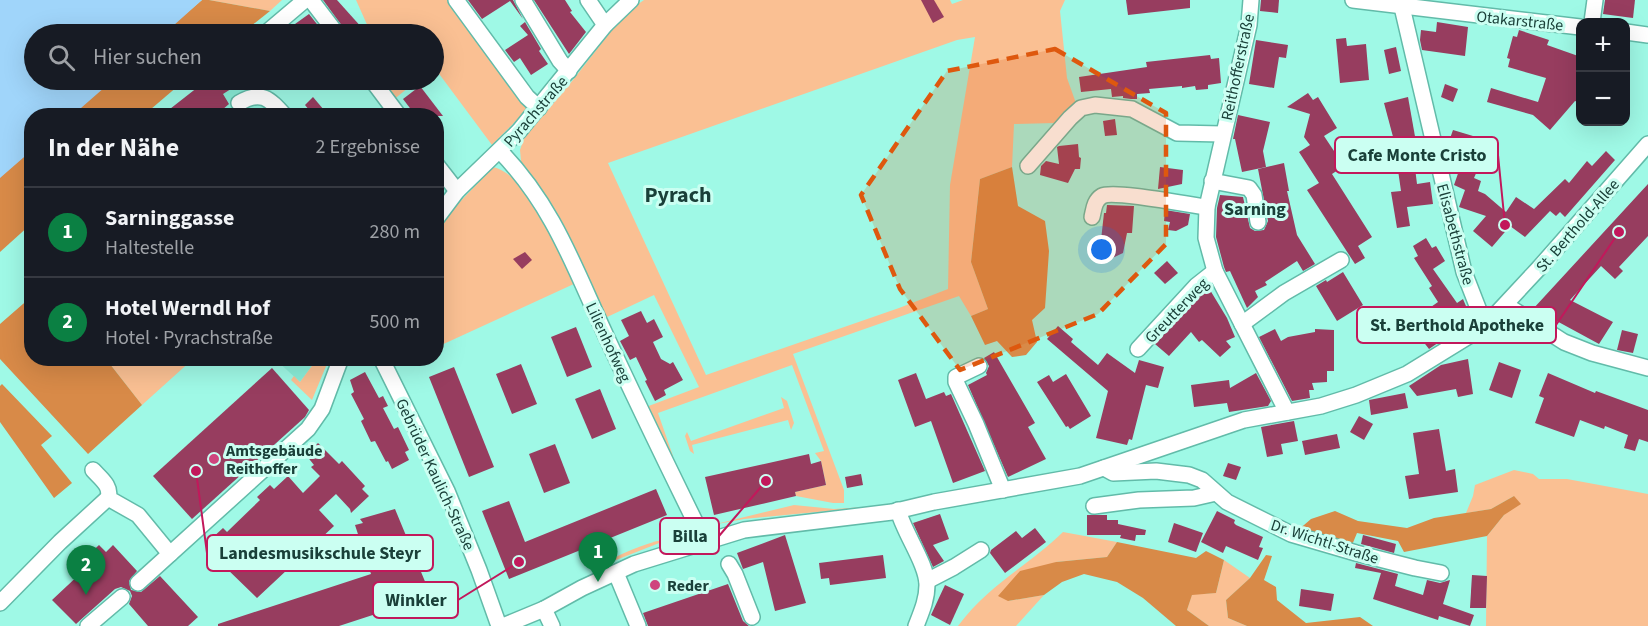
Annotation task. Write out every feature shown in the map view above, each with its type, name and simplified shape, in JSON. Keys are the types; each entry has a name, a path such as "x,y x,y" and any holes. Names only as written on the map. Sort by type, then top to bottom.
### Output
{"street":[{"path":"276,24 304,0"},
{"path":"311,0 329,24"},
{"path":"456,0 527,97 539,108"},
{"path":"523,0 560,61 569,71"},
{"path":"588,0 605,25"},
{"name":"Pyrachstraße","path":"444,209 458,191 500,151 539,108 605,25 631,0"},
{"name":"Reithofferstraße","path":"1251,0 1249,25 1207,207 1206,238 1215,271 1287,412"},
{"name":"Otakarstraße","path":"1353,0 1576,26"},
{"path":"1593,18 1595,0"},
{"name":"Elisabethstraße","path":"1402,4 1464,272 1485,327"},
{"path":"1630,33 1648,35"},
{"path":"380,90 393,108"},
{"path":"239,103 259,95 272,101 278,108"},
{"name":"Reithofferstraße","path":"1028,166 1070,118 1081,108 1095,105 1132,109 1177,132 1222,134"},
{"name":"St. Berthold-Allee","path":"503,626 544,609 634,564 744,530 898,510 1062,480 1244,420 1330,403 1407,374 1485,327 1648,144"},
{"name":"Lilienhofweg","path":"500,151 533,190 557,228 670,473 705,542"},
{"path":"444,174 458,191"},
{"path":"1212,181 1249,188 1254,195 1258,222"},
{"path":"1092,217 1095,204 1101,197 1107,195 1142,197 1207,207"},
{"path":"1242,324 1284,293 1341,260"},
{"name":"Greutterweg","path":"1138,349 1196,286 1215,271"},
{"path":"1506,305 1564,342 1592,354 1648,368"},
{"path":"138,583 308,429 322,409 337,366"},
{"name":"Gebrüder Kaulich-Straße","path":"385,366 451,501 498,626"},
{"path":"979,366 956,377 956,382 1003,490"},
{"name":"Dr. Wichtl-Straße","path":"1104,468 1113,473 1156,471 1190,475 1202,480 1227,502 1291,534 1395,563 1441,573"},
{"path":"0,603 60,542 108,498 110,492 108,487 93,470"},
{"path":"1094,506 1139,500 1194,498 1216,493"},
{"path":"108,498 138,515 170,554"},
{"path":"898,510 927,581 924,606 916,626"},
{"path":"927,581 981,550"},
{"path":"729,564 752,617"},
{"path":"616,573 639,626"},
{"path":"88,626 122,597"},
{"path":"544,609 552,626"}],"highlighted area":[{"path":"1055,49 1166,113 1166,244 1098,314 960,370 900,289 861,195 947,71"}],"shaded area":[{"path":"202,0 270,11 254,24 174,24"},
{"path":"209,0 282,0 270,11"},
{"path":"356,0 451,0 529,108 492,145 444,80 444,24 367,24"},
{"path":"644,0 950,0 952,4 963,0 1065,0 1060,11 1067,78 1077,106 1055,123 1014,124 1012,167 980,179 971,262 988,309 971,316 959,296 793,354 844,490 844,503 796,496 795,492 826,485 821,461 815,453 824,451 792,365 658,413 673,456 669,460 646,407 699,387 654,295 605,318 521,161 520,150 524,138 625,13","holes":["975,37 950,185 948,289 706,375 608,163 957,40"]},
{"path":"99,90 173,90 152,108 78,108"},
{"path":"194,90 272,90 261,99 269,108 171,108"},
{"path":"385,90 406,90 393,100"},
{"path":"24,154 24,230 0,252 0,175"},
{"path":"493,167 506,173 518,184 542,216 576,283 444,344 444,222 453,209"},
{"path":"1012,167 1018,206 1045,221 1049,251 1045,308 1032,320 1037,342 1026,355 1012,357 997,341 985,345 971,316 988,309 971,262 980,179"},
{"path":"24,303 24,366 111,366 142,405 88,454 0,359 0,324"},
{"path":"111,366 185,366 142,405"},
{"path":"283,366 312,366 300,382"},
{"path":"312,366 326,366 312,400 291,380 294,376 300,382"},
{"path":"2,384 52,436 41,445 72,483 54,498 0,422 0,386"},
{"path":"781,397 787,401 794,423 791,430 788,420 692,445 694,454 690,451 685,436 687,432 691,441 784,408"},
{"path":"1514,470 1533,474 1539,479 1567,479 1648,494 1648,626 1486,626 1487,536 1504,515 1514,496 1491,509 1466,513 1475,485"},
{"path":"1514,496 1521,504 1504,515 1487,536 1404,552 1398,541 1357,533 1352,545 1297,531 1311,519 1335,511 1358,521 1407,528 1434,518 1491,509"},
{"path":"794,505 834,509 880,506 744,519 712,525"},
{"path":"1063,532 1117,542 1107,557 1056,562 1008,601 1044,595 1016,626 958,626 995,587"},
{"path":"672,538 611,562 610,560 640,546"},
{"path":"1117,542 1196,558 1206,551 1224,560 1216,593 1192,595 1187,610 1209,626 1176,626 1143,598 1117,582 1084,574 1062,582 1044,595 1008,601 998,596 1020,571 1056,562 1107,557"},
{"path":"1266,555 1272,556 1264,580 1276,587 1277,600 1306,623 1360,617 1373,626 1247,626 1228,618 1226,600 1250,578"},
{"path":"1224,560 1250,578 1226,600 1228,618 1247,626 1209,626 1187,610 1192,594 1216,593"}],"water":[{"path":"0,0 202,0 175,24 24,24 24,90 102,90 81,108 24,108 24,157 0,178"}],"building":[{"path":"323,0 337,0 359,24 341,24"},
{"path":"468,0 513,0 523,19 510,1 482,19"},
{"path":"534,0 565,0 572,11 570,12 586,32 569,54"},
{"path":"921,0 934,0 944,17 933,23"},
{"path":"1126,0 1190,0 1190,8 1128,15"},
{"path":"1261,0 1279,0 1278,13 1260,11"},
{"path":"1605,0 1635,0 1633,18 1603,14"},
{"path":"309,14 317,24 295,24"},
{"path":"525,22 548,64 531,75 520,58 514,62 505,50 528,35 520,26"},
{"path":"1437,22 1468,27 1465,56 1422,50 1421,30 1436,32"},
{"path":"1519,30 1549,40 1547,45 1576,55 1576,101 1550,130 1533,115 1487,102 1491,88 1538,102 1546,78 1508,67 1510,59 1507,58 1513,36 1517,37"},
{"path":"1346,38 1347,46 1366,44 1369,80 1340,83 1336,39"},
{"path":"1256,40 1288,45 1286,58 1279,57 1274,88 1249,84"},
{"path":"1396,47 1401,71 1389,74 1384,50"},
{"path":"1210,55 1211,59 1219,58 1221,83 1208,85 1208,89 1196,90 1195,86 1182,88 1182,86 1149,89 1150,93 1137,94 1137,99 1123,98 1123,96 1112,97 1111,89 1081,92 1079,77 1147,67 1146,62"},
{"path":"1445,84 1458,89 1453,102 1441,97"},
{"path":"194,90 229,90 223,94 229,104 224,108 171,108"},
{"path":"415,90 423,90 437,108 410,108 403,99"},
{"path":"1308,93 1313,100 1318,97 1337,128 1324,136 1344,166 1332,174 1372,237 1358,246 1365,258 1355,264 1307,190 1319,183 1299,152 1310,145 1304,137 1310,114 1287,107"},
{"path":"313,97 322,108 307,108 305,105"},
{"path":"1408,97 1416,142 1396,148 1384,103"},
{"path":"1238,115 1270,122 1263,151 1266,167 1242,172 1235,139 1233,139"},
{"path":"1115,119 1117,135 1105,136 1103,121"},
{"path":"1453,130 1473,136 1471,143 1476,145 1473,157 1447,147"},
{"path":"1078,144 1081,158 1080,169 1075,169 1068,183 1040,175 1041,166 1046,161 1059,164 1057,147"},
{"path":"1606,151 1615,160 1565,217 1560,212 1556,216 1550,211 1525,237 1510,226 1492,247 1473,231 1486,216 1459,207 1465,190 1454,185 1462,162 1477,171 1474,178 1481,181 1478,191 1485,194 1506,212 1516,197 1534,209 1565,179 1569,183 1587,161 1592,166"},
{"path":"1284,163 1289,191 1287,191 1297,235 1315,264 1303,271 1297,261 1265,282 1267,285 1255,291 1258,297 1247,308 1230,271 1226,272 1216,237 1220,195 1243,197 1250,228 1255,231 1264,230 1268,221 1258,169"},
{"path":"1160,167 1183,170 1182,184 1158,189"},
{"path":"1415,168 1417,184 1430,182 1433,204 1407,207 1410,226 1397,228 1391,192 1401,191 1398,170"},
{"path":"1648,184 1648,236 1619,267 1623,271 1615,279 1601,266 1570,300 1613,322 1599,344 1553,319 1551,322 1541,316 1533,309"},
{"path":"1107,205 1134,206 1132,233 1127,233 1123,253 1104,262 1096,261 1098,240 1101,240"},
{"path":"1165,210 1190,214 1188,225 1176,231 1168,230 1170,222 1164,221"},
{"path":"1426,238 1432,248 1436,246 1445,261 1433,269 1457,303 1463,299 1471,318 1470,321 1429,349 1422,340 1426,336 1414,319 1438,302 1429,288 1432,286 1414,258 1418,256 1413,246"},
{"path":"525,252 532,260 522,269 513,259"},
{"path":"1167,261 1178,273 1165,284 1154,273"},
{"path":"1343,272 1363,305 1337,321 1316,286"},
{"path":"1210,290 1227,318 1235,337 1226,341 1231,347 1220,357 1202,340 1199,342 1191,332 1169,356 1155,344 1202,293"},
{"path":"641,311 647,323 654,319 663,337 653,342 661,359 670,364 673,362 683,380 664,390 666,395 655,401 636,357 630,360 620,341 629,336 621,320"},
{"path":"1058,326 1073,339 1071,342 1098,365 1107,353 1135,373 1139,360 1164,367 1158,388 1146,385 1132,440 1129,439 1127,445 1096,438 1108,391 1047,339"},
{"path":"576,327 592,367 567,377 551,337"},
{"path":"1275,329 1281,341 1288,337 1315,332 1315,329 1334,330 1334,371 1327,371 1327,382 1312,383 1314,390 1309,390 1310,398 1292,401 1259,337"},
{"path":"1622,330 1638,334 1633,353 1617,350"},
{"path":"994,352 1035,423 1028,427 1046,459 1008,477 968,385 987,375 989,366 984,358"},
{"path":"1468,359 1473,394 1458,397 1456,389 1417,396 1409,386 1441,365"},
{"path":"1499,362 1521,370 1512,398 1489,390"},
{"path":"521,364 537,404 512,414 496,374"},
{"path":"454,367 494,467 469,477 429,377"},
{"name":"Amtsgebäude Reithoffer","path":"272,368 309,410 305,417 192,519 153,476"},
{"path":"365,372 379,398 383,396 388,406 383,408 394,429 398,427 409,450 405,452 409,460 392,469 375,441 371,442 361,421 364,419 351,394 354,392 350,380"},
{"path":"916,373 926,399 944,392 946,396 951,394 985,471 953,483 931,421 915,427 898,380"},
{"path":"1256,373 1271,401 1268,406 1229,412 1227,403 1194,407 1191,385 1229,380 1230,388"},
{"path":"1548,373 1595,393 1596,391 1648,410 1648,442 1639,439 1635,451 1624,448 1628,435 1605,426 1604,429 1580,420 1574,437 1535,423 1544,398 1539,396"},
{"path":"1066,374 1091,416 1070,429 1066,427 1037,382 1049,375 1053,382"},
{"path":"600,389 616,429 592,439 575,399"},
{"path":"1405,393 1408,408 1371,415 1369,400"},
{"path":"1359,416 1373,424 1364,440 1350,432"},
{"path":"1294,421 1298,441 1281,444 1283,454 1267,457 1261,427"},
{"path":"1439,429 1446,471 1455,469 1458,492 1409,499 1405,476 1419,474 1413,433"},
{"path":"1337,434 1340,448 1305,455 1302,441"},
{"path":"318,443 339,464 342,461 365,486 362,489 369,496 351,513 336,494 319,510 334,526 257,598 224,566 227,563 212,548 215,546 210,540 223,528 227,532 260,500 257,497 270,485 274,489 288,476 303,493 320,476 311,467 314,465 306,455"},
{"path":"555,444 570,483 544,493 529,454"},
{"path":"809,454 811,464 821,461 826,485 795,492 796,496 714,515 705,477"},
{"path":"1228,463 1241,467 1236,480 1223,476"},
{"path":"861,474 863,485 847,488 845,477"},
{"path":"656,489 667,515 509,579 482,511 509,501 525,542"},
{"path":"395,509 431,596 339,626 218,626 218,624 371,574 355,525 363,523 360,519"},
{"path":"1217,511 1235,520 1236,525 1263,537 1259,547 1263,548 1258,560 1226,546 1223,553 1201,542"},
{"path":"940,514 949,539 933,545 944,561 933,567 913,523"},
{"path":"1087,515 1107,515 1107,520 1118,520 1118,524 1146,530 1145,535 1136,535 1135,541 1120,538 1121,535 1087,535"},
{"path":"1174,523 1203,533 1196,552 1168,542"},
{"path":"1035,528 1046,542 1005,573 990,553 991,550 1016,531 1022,538"},
{"path":"785,535 806,603 775,611 763,562 743,569 737,553"},
{"path":"1363,535 1396,544 1394,553 1361,544"},
{"path":"99,545 106,552 113,545 137,571 129,581 131,590 141,592 160,576 198,617 188,626 148,626 129,604 132,596 130,591 121,587 115,589 76,624 52,600 83,571 78,565"},
{"path":"883,555 886,578 830,585 829,578 821,579 819,563"},
{"path":"1356,563 1398,574 1395,586 1423,595 1427,580 1440,583 1450,580 1443,604 1474,615 1470,626 1439,616 1438,620 1373,599 1381,573 1355,568"},
{"path":"1472,575 1487,576 1486,608 1470,608"},
{"path":"728,584 743,621 749,626 648,626 643,613"},
{"path":"945,585 964,594 950,625 931,615"},
{"path":"1301,589 1334,594 1331,611 1299,606"}],"place":[{"name":"Cafe Monte Cristo","path":"1505,225"},
{"name":"St. Berthold Apotheke","path":"1619,232"},
{"name":"Amtsgebäude Reithoffer","path":"214,459"},
{"name":"Landesmusikschule Steyr","path":"196,471"},
{"name":"Billa","path":"766,481"},
{"name":"Winkler","path":"519,562"},
{"name":"Sarninggasse","path":"598,582"},
{"name":"Reder","path":"655,585"},
{"name":"Hotel Werndl Hof","path":"86,595"}],"district":[{"name":"Pyrach","path":"678,194"},
{"name":"Sarning","path":"1255,209"}]}
